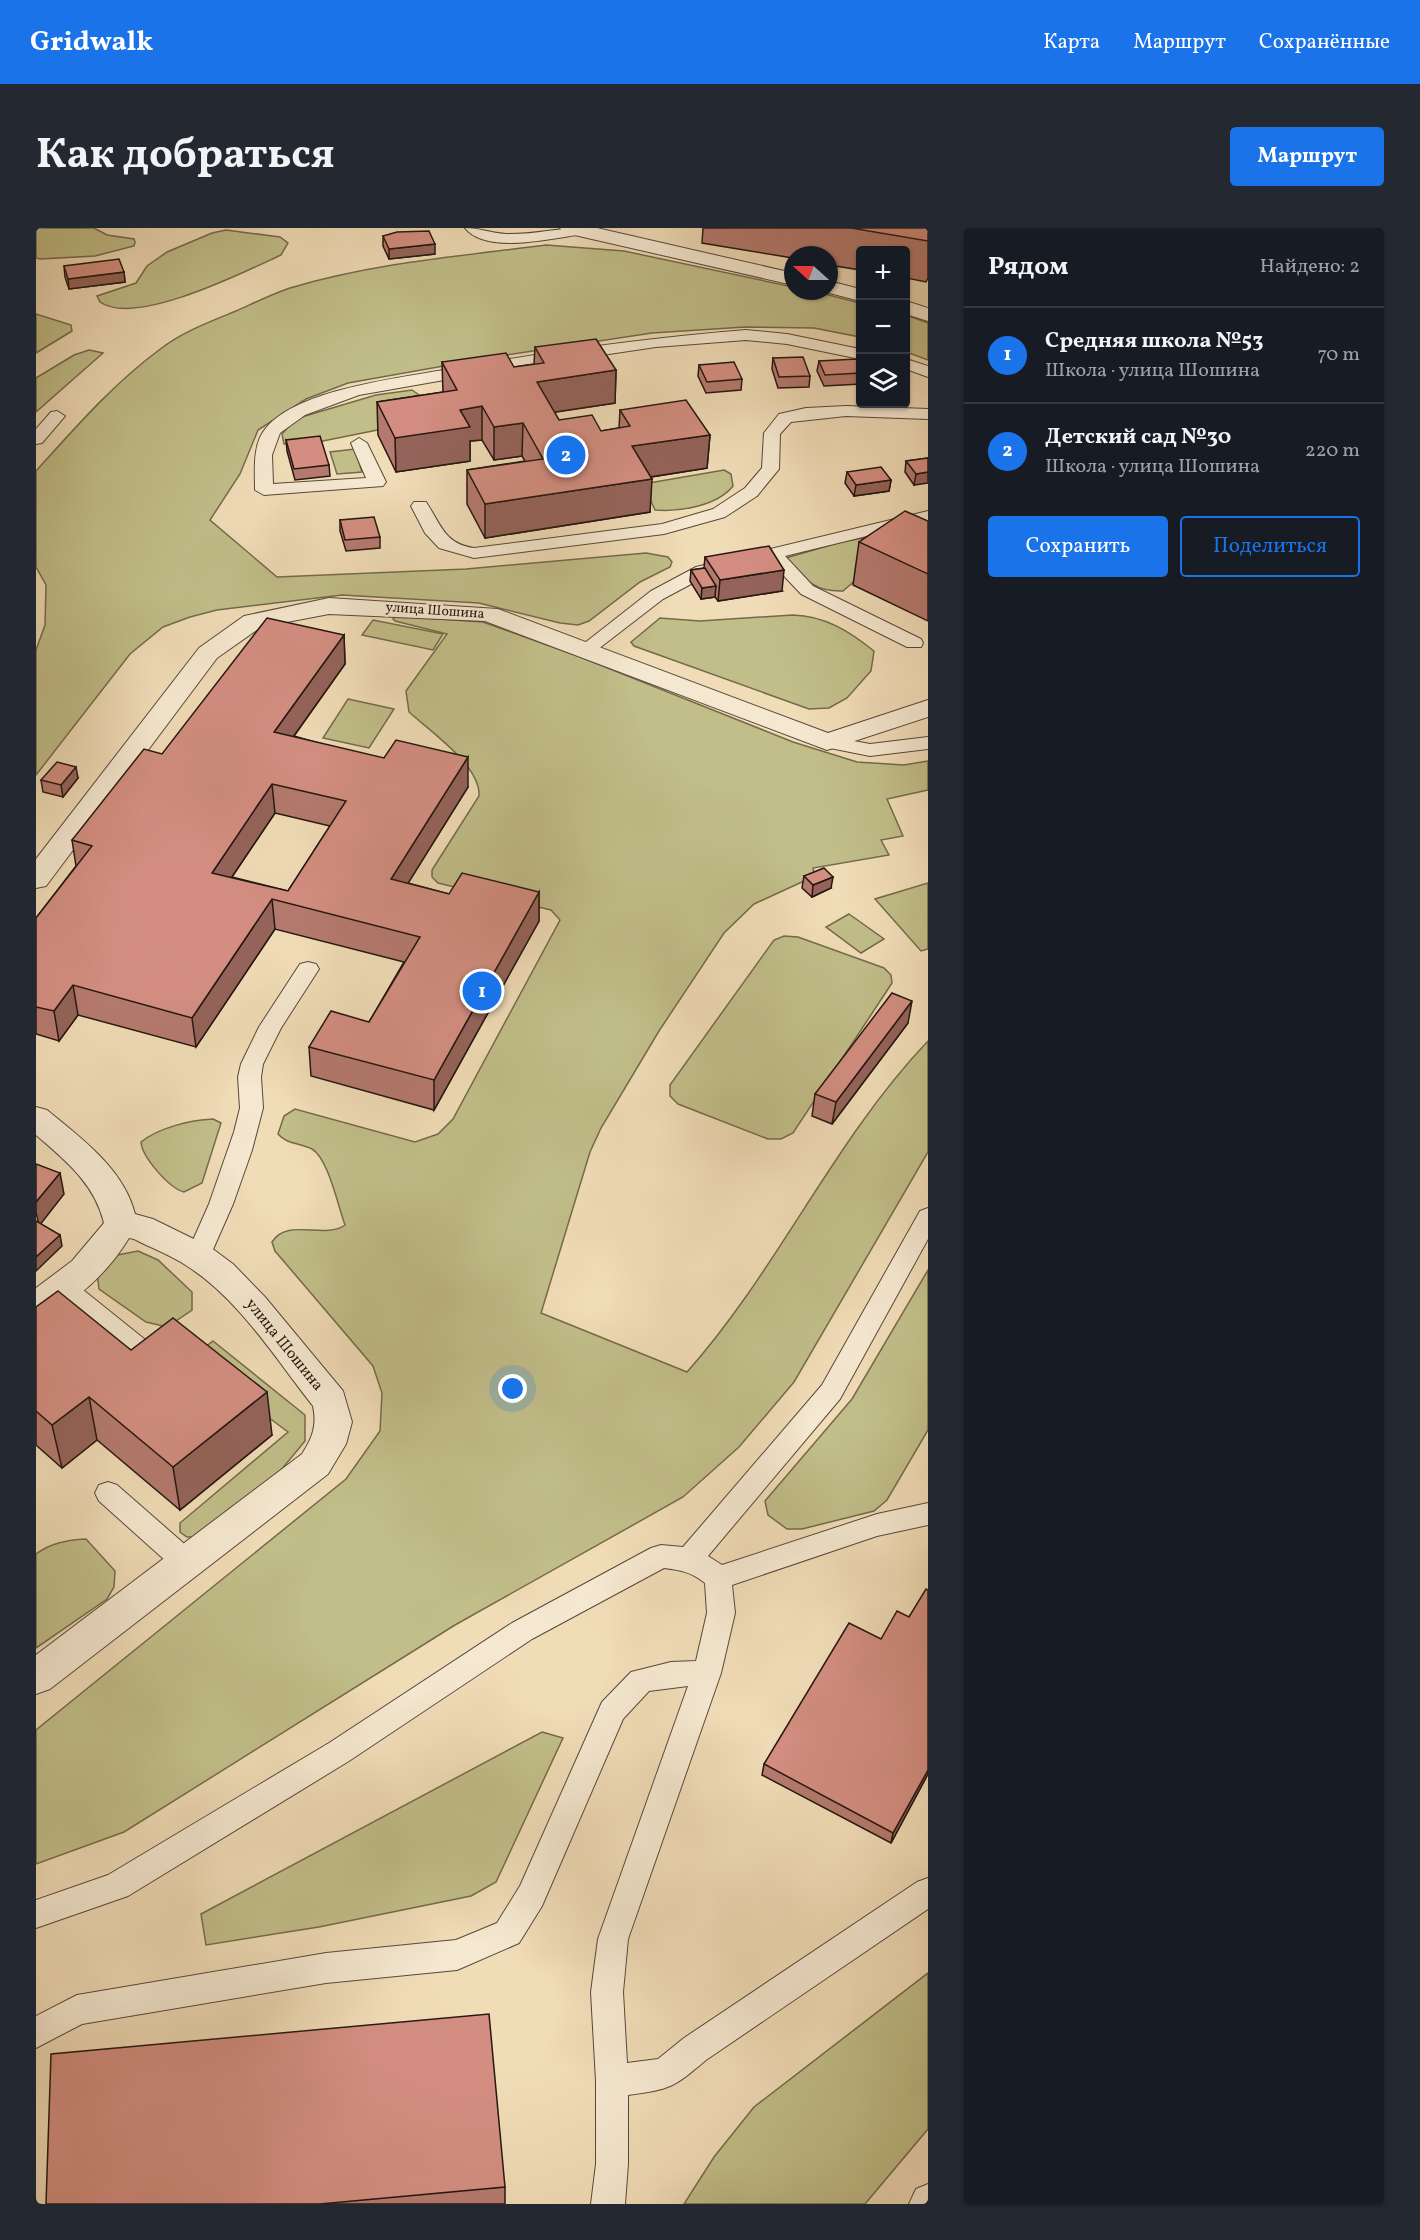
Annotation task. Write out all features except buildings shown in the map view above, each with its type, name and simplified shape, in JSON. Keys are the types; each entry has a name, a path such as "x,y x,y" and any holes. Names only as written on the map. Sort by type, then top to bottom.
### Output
{"street":[{"path":"574,229 784,277"},
{"path":"838,290 856,295"},
{"path":"910,308 928,315"},
{"name":"улица Шошина","path":"36,879 208,653 254,621 339,605 478,612 586,649 740,711 827,742"},
{"path":"827,742 928,708"},
{"path":"36,1118 92,1169 113,1198 120,1213 121,1224 92,1266 49,1297"},
{"name":"улица Шошина","path":"36,1677 315,1464 328,1444 334,1422 330,1401 253,1306 221,1272 198,1256 141,1228 121,1224"}],"lane":[{"path":"472,228 478,234 499,239 574,229"},
{"path":"359,443 377,482 264,490 264,455 272,431 299,411 356,391 501,365 667,341 746,335 787,339 856,353"},
{"path":"910,365 928,372"},
{"path":"420,506 440,542 459,552 474,553 664,529 719,513 751,492 770,469 772,433 785,417 806,413 846,411 928,414"},
{"path":"36,439 57,416"},
{"path":"586,649 657,595 685,578 702,571 928,516"},
{"path":"894,525 920,537"},
{"path":"774,555 807,590 914,643"},
{"path":"827,742 870,750 928,743"},
{"path":"198,1256 222,1208 251,1110 248,1082 252,1065 264,1040 308,969"},
{"path":"689,1559 831,1392 928,1217"},
{"path":"49,1297 144,1353"},
{"path":"108,1493 187,1563"},
{"path":"718,1578 877,1525 928,1514"},
{"path":"36,1914 117,1886 339,1752 532,1626 661,1556 689,1559 705,1567 718,1578 721,1613 707,1673 613,1940 607,1992 612,2081 612,2164 608,2204"},
{"path":"36,2032 77,2010 326,1968 457,1955 508,1933 531,1896 612,1711 641,1681 671,1674 707,1673"},
{"path":"612,2081 665,2074 695,2049 928,1892"}],"shaded area":[{"path":"36,228 94,228 107,235 134,239 135,242 134,246 95,256 40,259 36,258"},
{"path":"226,230 280,237 288,243 281,255 217,284 163,303 138,308 116,308 100,302 97,296 136,283 147,266 167,252 212,233"},
{"path":"546,245 624,251 784,285 784,300 838,300 838,297 856,302 856,336 814,328 745,327 652,333 500,356 348,383 306,399 258,430 240,474 210,520 277,577 466,569 646,553 668,557 672,562 670,567 640,582 589,621 578,625 560,623 479,603 342,595 217,610 190,617 163,627 130,654 36,775 36,650 45,625 46,585 36,567 36,471 125,378 159,350 186,333 283,290 353,272"},
{"path":"36,314 71,325 72,331 36,353"},
{"path":"910,316 928,323 928,360 910,353"},
{"path":"89,350 103,353 36,412 36,378 74,355"},
{"path":"412,390 422,397 407,424 318,442 284,444 282,434 295,419 376,395"},
{"path":"355,449 362,472 337,474 330,452"},
{"path":"724,470 731,474 733,486 726,493 708,503 686,509 655,510 644,486 649,483"},
{"path":"869,537 858,578 843,591 824,589 810,583 786,558 841,542"},
{"path":"793,615 816,618 836,626 874,651 871,671 847,698 829,708 809,709 634,646 631,642 660,618 700,621"},
{"path":"395,616 483,622 580,657 793,742 857,762 904,765 928,761 928,790 887,799 903,836 881,840 889,855 813,868 815,876 754,904 724,933 659,1031 601,1128 590,1152 541,1313 687,1372 720,1333 750,1291 863,1121 928,1041 928,1152 794,1382 739,1447 683,1497 455,1625 124,1832 36,1864 36,1730 346,1479 380,1431 382,1393 373,1366 275,1251 272,1242 287,1231 327,1230 345,1225 328,1172 318,1154 312,1149 285,1140 278,1134 284,1116 295,1109 415,1142 438,1134 453,1119 560,920 551,910 438,883 432,877 432,870 479,796 472,773 463,761 409,712 406,691 447,634 395,621 393,619"},
{"path":"373,620 443,634 433,650 362,635"},
{"path":"348,699 394,709 369,748 323,738"},
{"path":"928,883 928,949 921,951 875,899"},
{"path":"849,914 884,939 861,953 826,927"},
{"path":"784,936 798,937 884,968 891,975 892,983 793,1133 781,1139 768,1139 678,1104 670,1096 670,1085 774,940"},
{"path":"213,1119 221,1123 202,1183 184,1192 171,1185 151,1163 141,1142 175,1126"},
{"path":"138,1251 158,1260 192,1292 192,1310 167,1327 146,1322 99,1289 97,1273 112,1256"},
{"path":"928,1270 928,1430 887,1500 874,1511 802,1529 787,1529 768,1515 765,1501 852,1399"},
{"path":"213,1341 305,1415 305,1441 281,1470 198,1537 187,1537 180,1532 180,1523 288,1432 190,1359"},
{"path":"86,1539 115,1571 114,1587 107,1599 36,1648 36,1554 60,1543"},
{"path":"542,1732 563,1738 496,1882 471,1896 319,1927 206,1945 201,1914"},
{"path":"928,1973 928,2129 865,2204 684,2204 714,2157 754,2107"}],"place":[{"name":"Детский сад №30","path":"566,455"},
{"name":"Средняя школа №53","path":"482,991"}]}
